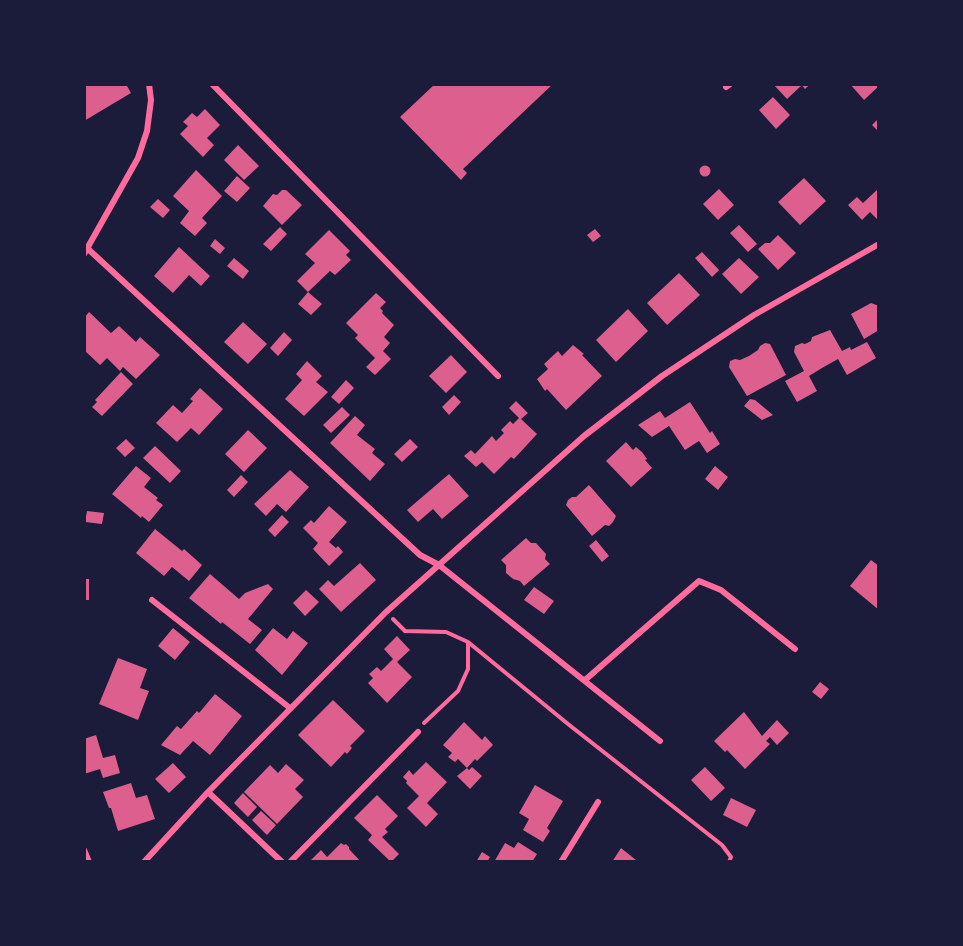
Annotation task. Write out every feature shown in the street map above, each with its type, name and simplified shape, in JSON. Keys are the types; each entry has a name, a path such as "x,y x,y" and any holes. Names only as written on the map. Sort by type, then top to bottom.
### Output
{"street":[{"path":"149,84 151,100 147,131 138,158 86,251 420,555 439,565 660,741"},
{"path":"212,84 498,376"},
{"path":"144,862 208,792 386,612 584,436 662,376 754,315 879,244"},
{"path":"585,680 699,581 720,590 795,649"},
{"path":"152,600 290,708"},
{"path":"290,862 418,732"},
{"path":"208,792 282,862"},
{"path":"561,862 598,802"},
{"path":"84,850 89,862"}],"path":[{"path":"386,612 405,631 446,632 468,642 568,724 723,845 731,857 729,862"},
{"path":"418,732 429,717 458,692 468,669 468,642"}],"building":[{"path":"84,84 126,84 131,93 84,121"},
{"path":"435,84 553,84 463,169 467,173 461,180 400,117"},
{"path":"773,84 810,84 805,89 802,85 787,99"},
{"path":"850,84 879,84 879,86 864,100"},
{"path":"773,97 790,115 776,129 759,110"},
{"path":"205,109 220,125 207,138 214,145 203,157 180,134 188,126 183,122 192,113 197,117"},
{"path":"879,118 879,132 872,125"},
{"path":"238,145 259,166 244,180 224,160"},
{"path":"705,165 711,171 705,177 699,171"},
{"path":"196,170 222,196 202,218 207,223 195,236 180,223 189,211 173,196"},
{"path":"237,176 250,188 237,202 224,191"},
{"path":"804,178 826,201 800,225 778,202"},
{"path":"879,188 879,221 870,212 862,220 848,205 857,197 863,203"},
{"path":"719,189 734,205 718,220 703,204"},
{"path":"282,190 286,190 302,205 282,225 263,206 273,194 277,195"},
{"path":"158,199 170,210 163,218 150,207"},
{"path":"739,225 757,244 748,252 730,233"},
{"path":"280,227 287,234 271,251 263,244"},
{"path":"595,229 601,236 593,242 587,235"},
{"path":"329,230 350,251 346,255 351,260 335,275 330,271 308,292 297,281 315,263 305,254"},
{"path":"778,235 796,253 778,270 758,249 765,243 770,243"},
{"path":"215,239 225,248 220,254 210,246"},
{"path":"179,247 210,276 201,286 189,275 173,293 154,276"},
{"path":"702,252 719,270 712,277 695,258"},
{"path":"234,258 249,271 243,279 227,266"},
{"path":"739,258 759,277 741,294 722,274"},
{"path":"679,273 700,295 667,325 647,303"},
{"path":"308,292 322,304 311,315 298,304"},
{"path":"376,293 386,302 380,308 382,313 394,325 384,337 390,343 383,351 391,359 375,375 366,367 375,358 355,338 358,335 346,323"},
{"path":"871,303 879,306 879,330 864,339 851,314"},
{"path":"628,309 648,331 616,362 596,340"},
{"path":"89,312 111,333 119,326 136,342 140,337 160,355 136,379 123,367 120,371 107,358 100,365 84,350 84,318"},
{"path":"243,322 267,344 248,364 224,342"},
{"path":"830,330 842,351 850,347 851,350 867,342 876,358 847,375 838,359 809,376 817,391 797,402 785,381 804,371 794,352 795,346 805,344 811,341 812,337"},
{"path":"284,332 292,340 278,356 270,348"},
{"path":"765,343 770,344 786,375 747,396 729,367 730,361 749,356"},
{"path":"573,345 584,354 582,355 602,376 566,410 547,389 545,391 537,379 548,369 544,364 558,351 562,356"},
{"path":"451,355 467,372 446,393 429,376"},
{"path":"307,361 322,376 316,382 328,392 304,416 285,399 302,380 296,374"},
{"path":"121,372 133,384 102,416 92,407 97,402 95,400"},
{"path":"346,380 354,388 339,404 331,397"},
{"path":"200,388 223,409 199,435 191,428 177,442 156,423 173,405 182,413 193,401 190,399"},
{"path":"454,395 461,402 449,415 442,407"},
{"path":"750,399 755,400 773,415 762,420 744,406"},
{"path":"516,401 528,413 521,419 537,434 514,459 511,457 494,474 482,462 476,467 464,456 471,450 475,454 492,436 496,441 504,433 501,430 510,421 513,424 519,418 509,408"},
{"path":"690,402 720,444 707,453 699,441 685,450 669,426 652,437 638,425 660,411 665,418"},
{"path":"342,407 350,415 331,433 323,425"},
{"path":"355,416 365,425 357,435 375,449 372,453 385,464 370,481 330,443"},
{"path":"248,430 267,448 244,472 225,454"},
{"path":"126,439 135,448 125,457 116,448"},
{"path":"410,439 418,447 402,462 394,454"},
{"path":"626,442 633,450 636,447 642,452 652,468 631,487 606,461"},
{"path":"155,446 181,471 170,483 143,458"},
{"path":"136,466 151,478 144,487 163,505 149,522 112,494"},
{"path":"715,466 728,477 718,490 705,479"},
{"path":"290,470 309,487 286,512 277,504 266,516 254,504"},
{"path":"449,474 469,496 442,519 433,509 418,522 407,510"},
{"path":"241,475 248,482 234,497 227,490"},
{"path":"589,485 616,516 609,526 605,525 592,536 566,505 568,500 576,497"},
{"path":"329,506 347,522 329,542 336,548 338,546 343,552 329,566 313,549 318,543 303,528 311,520 314,523"},
{"path":"87,511 104,513 102,524 85,522"},
{"path":"282,515 289,522 275,537 268,530"},
{"path":"155,529 202,565 189,581 172,567 164,576 136,553"},
{"path":"526,538 531,543 536,543 546,554 545,559 550,564 524,586 506,573 506,565 501,560"},
{"path":"596,540 609,556 602,562 589,546"},
{"path":"871,560 879,566 879,610 850,586"},
{"path":"360,563 376,580 341,612 319,589 328,580 334,586"},
{"path":"210,574 239,599 245,593 268,584 273,589 248,619 262,630 250,644 189,598"},
{"path":"84,579 89,579 89,600 84,600"},
{"path":"534,587 554,601 544,614 524,600"},
{"path":"306,590 319,602 305,616 293,603"},
{"path":"173,628 190,642 175,660 158,646"},
{"path":"273,628 287,639 293,631 308,643 282,675 255,650"},
{"path":"397,636 410,650 397,662 412,677 387,703 368,683 373,678 369,674 377,667 381,671 393,659 384,649"},
{"path":"118,658 147,669 140,688 149,691 138,720 99,704"},
{"path":"820,682 829,689 821,699 812,692"},
{"path":"215,694 242,716 210,755 193,741 180,755 161,745 177,726 181,729 197,711 199,713"},
{"path":"333,700 365,731 350,746 352,748 347,754 345,752 331,767 298,735"},
{"path":"744,712 762,736 777,720 789,733 777,745 770,737 766,741 770,744 745,769 727,750 725,752 714,741"},
{"path":"464,722 482,740 485,736 493,745 467,768 458,759 455,762 448,757 452,753 443,745"},
{"path":"96,735 103,758 115,755 120,773 103,778 100,769 84,774 84,739"},
{"path":"426,762 447,782 427,803 438,814 426,827 407,808 419,796 403,777 409,770 413,775"},
{"path":"173,763 186,777 169,793 155,779"},
{"path":"286,764 304,780 295,789 303,797 277,824 244,792 270,765 278,773"},
{"path":"472,767 482,776 470,789 457,776 467,768 469,770"},
{"path":"705,767 725,788 711,801 691,780"},
{"path":"131,783 136,798 147,795 155,819 118,831 103,792"},
{"path":"535,785 563,801 547,828 550,831 543,842 523,830 529,819 519,813"},
{"path":"243,793 257,807 248,817 234,803"},
{"path":"377,795 398,816 385,829 388,832 382,837 399,854 391,862 368,840 372,835 354,818"},
{"path":"731,798 756,810 747,827 723,815"},
{"path":"261,811 276,825 267,835 252,820"},
{"path":"518,842 537,854 532,862 494,862 505,843 514,848"},
{"path":"341,843 346,844 361,862 309,862 321,850 327,857"},
{"path":"621,848 636,860 635,862 612,862"},
{"path":"482,852 490,857 487,862 476,862"}]}
